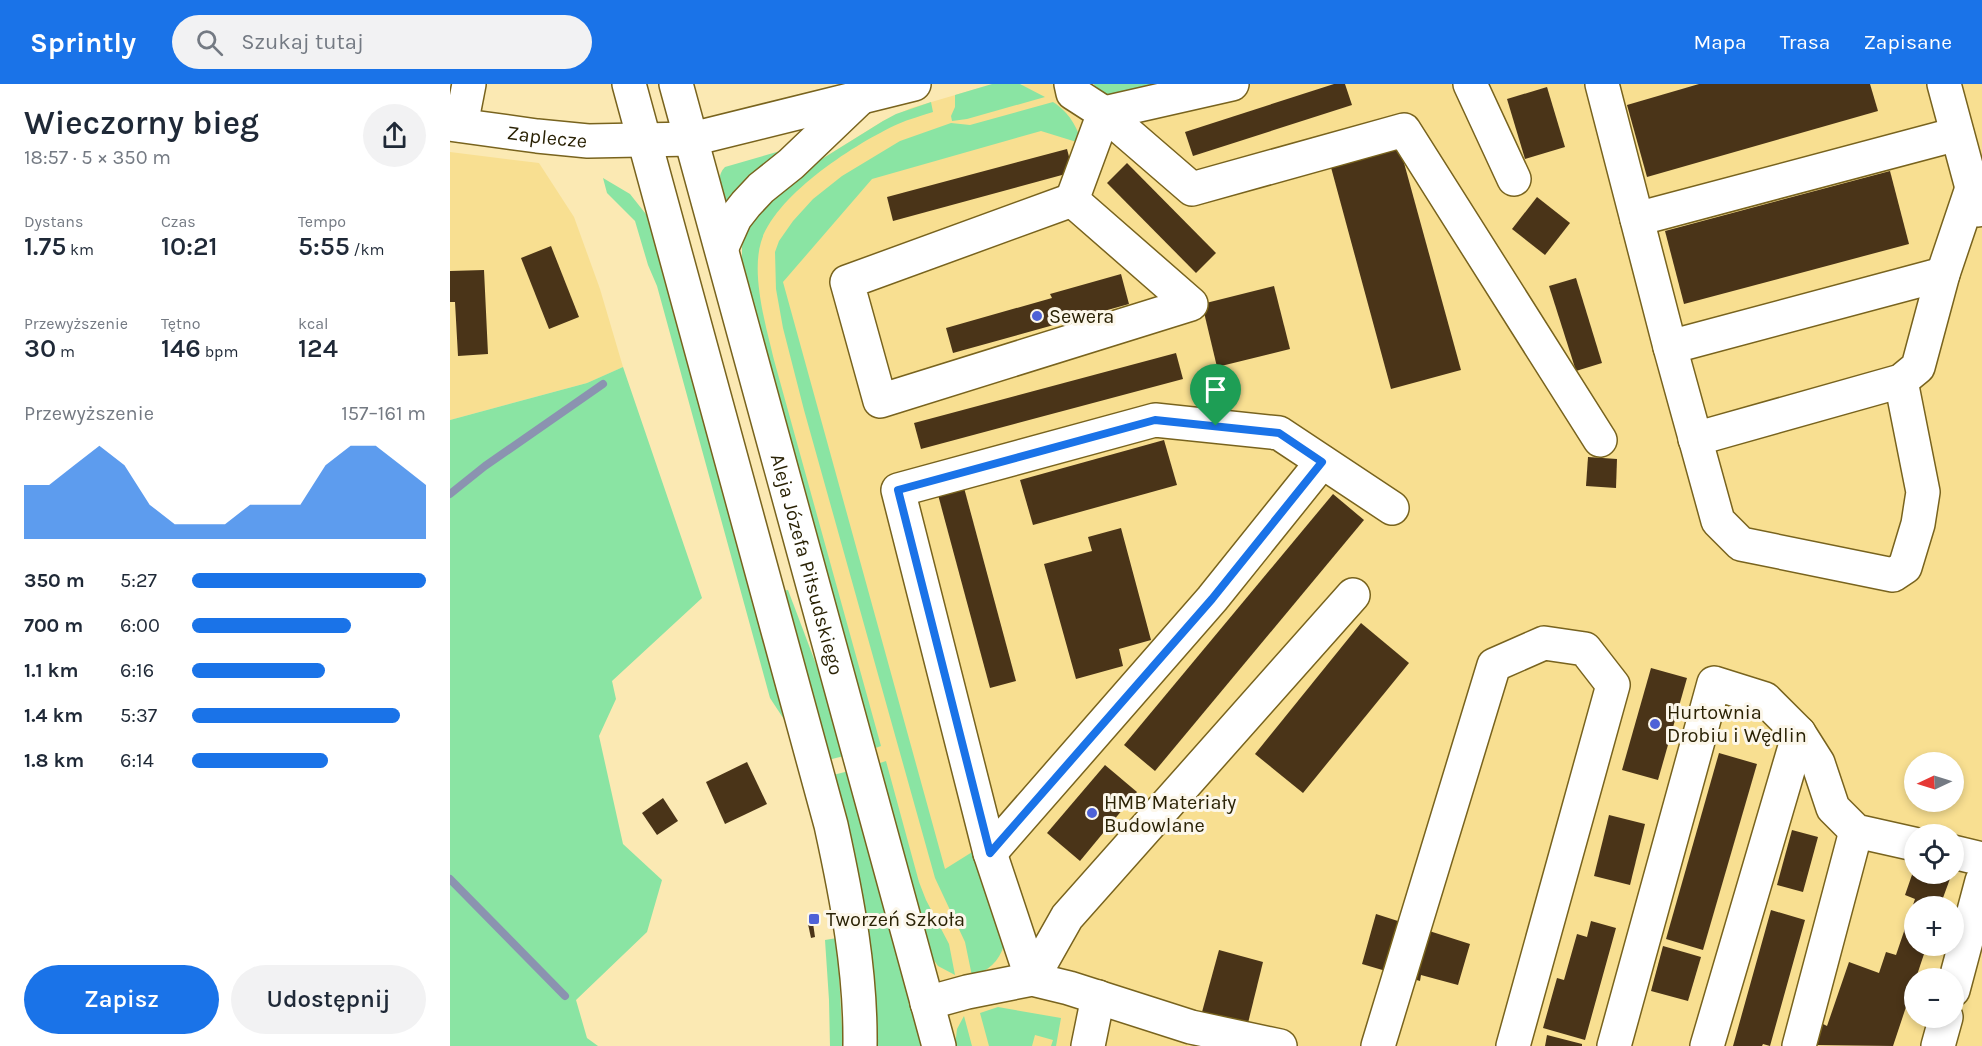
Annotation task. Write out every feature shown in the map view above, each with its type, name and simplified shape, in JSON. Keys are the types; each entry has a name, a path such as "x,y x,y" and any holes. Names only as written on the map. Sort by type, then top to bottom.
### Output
{"street":[{"path":"456,124 469,84"},
{"path":"628,84 831,825 851,924 858,984 860,1046"},
{"name":"Aleja Józefa Piłsudskiego","path":"676,84 939,1046"},
{"name":"Zaplecze","path":"456,124 588,141 692,139 914,84"},
{"path":"1071,84 1074,93 1104,113 1192,189 1404,130 1600,440"},
{"path":"1104,113 1232,84"},
{"path":"1470,84 1514,179"},
{"path":"1602,84 1718,521 1741,544 1893,574 1905,567 1912,549 1923,492 1901,381"},
{"path":"1944,84 1982,225"},
{"path":"722,247 735,218 746,204 859,99"},
{"path":"1072,200 1191,304 880,401 847,282 1072,200 1104,113"},
{"path":"1637,219 1957,134"},
{"path":"1695,439 1901,381 1918,367 1943,274 1972,188"},
{"path":"1670,347 1943,274"},
{"path":"1032,979 990,853 898,490 1155,420 1279,433 1392,508"},
{"path":"990,853 1212,599 1322,462"},
{"path":"1032,979 1066,917 1353,595"},
{"path":"1378,1046 1494,665 1544,643 1584,649 1613,685 1513,1046"},
{"path":"1614,1046 1713,683 1766,699 1799,733 1818,763 1833,808 1856,831 1904,842"},
{"path":"1707,1046 1799,733"},
{"path":"1799,1046 1856,831"},
{"path":"1964,855 1982,859"},
{"path":"1959,968 1982,881"},
{"path":"927,1003 967,992 1032,979 1191,1027 1280,1046"},
{"path":"1088,1046 1098,998"},
{"path":"1938,1046 1943,1028"}],"shaded area":[{"path":"1032,84 1982,84 1982,1046 954,1046 742,257 742,247 780,185 883,121 911,108 979,88"},
{"path":"450,152 539,163 574,217 600,289 623,367 587,383 450,420"}],"green space":[{"path":"992,84 1020,84 1045,97 967,119 952,121 955,95"},
{"path":"1094,84 1155,84 1103,98 1097,92"},
{"path":"931,102 933,112 898,124 861,144 819,172 799,189 782,206 769,224 758,255 759,285 767,332 881,746 873,749 742,267 742,247 746,227 780,185 883,121"},
{"path":"1053,102 1072,120 1083,144 1041,131 872,179 783,282 945,869 977,849 1004,945 992,965 972,976 965,942 935,878 804,410 783,328 776,289 775,252 779,241 793,221 813,199 842,176 900,141 951,123 970,125"},
{"path":"787,149 728,204 725,201 720,175 725,167"},
{"path":"603,178 630,194 649,218 789,727 770,698 657,286 635,221 607,193"},
{"path":"623,367 702,598 612,681 616,699 599,736 623,844 662,880 647,932 576,1000 587,1038 598,1046 450,1046 450,420 587,383"},
{"path":"788,590 825,688 844,756 828,760 782,591"},
{"path":"886,761 919,882 949,944 955,975 938,966 931,956 877,764"},
{"path":"849,771 924,1046 878,1046 877,1012 868,944 833,775"},
{"path":"837,938 843,1046 830,1046 825,940"},
{"path":"998,1007 1061,1018 1056,1046 1051,1046 1053,1040 1035,1035 1032,1046 989,1046 980,1013"},
{"path":"964,1016 972,1046 955,1046 957,1029"}],"building":[{"path":"1334,84 1345,84 1352,105 1193,156 1185,132"},
{"path":"1699,84 1870,84 1878,111 1647,177 1627,105"},
{"path":"1547,87 1565,147 1525,159 1507,99"},
{"path":"1398,141 1461,370 1391,389 1329,160"},
{"path":"1067,149 1073,172 893,221 887,197"},
{"path":"1127,163 1216,253 1196,273 1107,183"},
{"path":"1890,171 1909,244 1684,304 1665,231"},
{"path":"1537,197 1570,223 1545,255 1512,229"},
{"path":"551,246 579,317 549,329 521,258"},
{"path":"484,270 488,354 458,356 455,302 450,302 450,271"},
{"name":"Sewera","path":"1121,274 1129,304 953,353 946,328 1052,298 1050,294"},
{"path":"1576,278 1602,363 1576,371 1549,286"},
{"path":"1274,286 1290,349 1217,367 1202,304"},
{"path":"1176,353 1183,379 921,449 914,423"},
{"path":"1164,440 1177,485 1033,525 1020,480"},
{"path":"1588,457 1617,459 1616,488 1586,486"},
{"path":"963,484 1016,681 990,688 937,491"},
{"path":"1333,494 1364,520 1155,771 1124,745"},
{"path":"1121,528 1151,640 1119,649 1123,666 1076,679 1044,564 1092,551 1088,537"},
{"path":"1361,623 1409,663 1303,793 1255,754"},
{"name":"Hurtownia Drobiu i Wędlin","path":"1651,668 1687,678 1658,780 1622,770"},
{"path":"1719,753 1757,764 1703,950 1666,939"},
{"path":"747,762 767,804 725,824 706,782"},
{"name":"HMB Materiały Budowlane","path":"1105,765 1137,792 1080,861 1047,833"},
{"path":"663,798 678,821 657,835 642,813"},
{"path":"1609,815 1645,824 1630,885 1594,876"},
{"path":"1792,830 1818,837 1803,892 1777,885"},
{"path":"1909,884 1948,884 1944,896 1905,895"},
{"path":"1771,910 1805,920 1770,1046 1763,1044 1762,1046 1733,1046"},
{"path":"1376,914 1470,944 1458,985 1421,975 1420,981 1362,964"},
{"path":"1591,921 1616,928 1585,1040 1543,1028 1557,978 1564,980 1577,934 1587,937"},
{"path":"813,923 815,937 811,938 808,924"},
{"path":"1904,931 1904,956 1923,956 1919,968 1904,968 1904,1013 1893,1046 1816,1045 1823,1024 1827,1026 1849,962 1879,973 1886,952 1896,955"},
{"path":"1663,946 1701,957 1688,1001 1651,991"},
{"path":"1219,950 1263,962 1248,1023 1202,1012"},
{"path":"1547,1035 1582,1044 1582,1046 1545,1046"}],"waterway":[{"path":"450,494 485,466 603,384"},
{"path":"450,879 565,996"}],"place":[{"name":"Sewera","path":"1037,316"},
{"name":"Hurtownia Drobiu i Wędlin","path":"1655,724"},
{"name":"HMB Materiały Budowlane","path":"1092,813"},
{"name":"Tworzeń Szkoła","path":"814,919"}],"route":[{"path":"1155,420 1216,426 1279,433 1322,462 1212,599 990,853 898,490 1155,420"}]}
